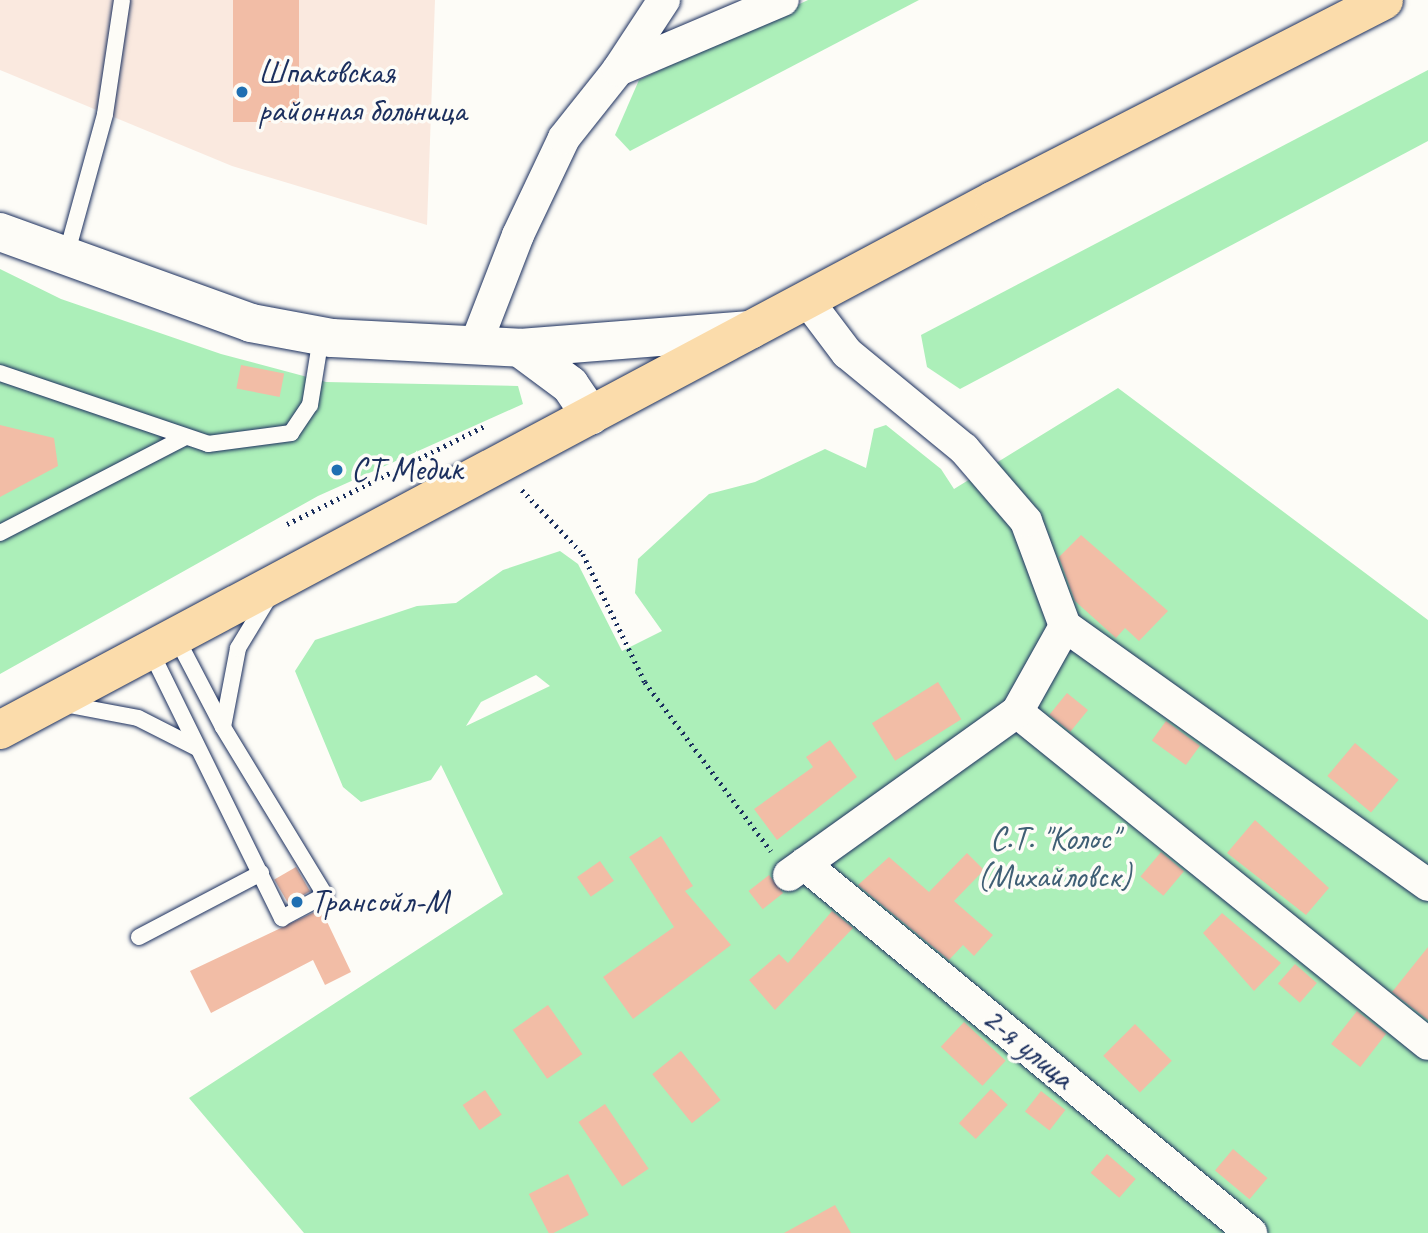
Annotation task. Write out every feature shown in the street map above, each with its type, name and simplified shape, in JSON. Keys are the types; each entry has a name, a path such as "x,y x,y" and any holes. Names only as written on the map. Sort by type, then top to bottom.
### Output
{"main road":[{"path":"0,730 277,585 750,330 1384,0"}],"street":[{"path":"475,346 518,235 564,138 618,70 664,0"},
{"path":"618,70 783,0"},
{"path":"0,232 251,323 321,336 520,348 750,330"},
{"path":"807,300 848,353 964,449 1026,521 1065,626 1428,885"},
{"path":"520,348 570,385 591,416"},
{"path":"797,870 1017,712 1065,626"},
{"path":"1017,712 1428,1044"},
{"name":"2-я улица","path":"797,870 1251,1233"}],"lane":[{"path":"66,256 105,114 122,0"},
{"path":"0,373 208,444 290,433 310,405 321,336"},
{"path":"0,533 185,437"},
{"path":"223,727 239,648 277,585"},
{"path":"164,645 223,727 324,895 282,918 200,750 164,645"},
{"path":"54,702 138,718 200,750"},
{"path":"139,937 261,873"}],"path":[{"path":"287,524 484,426"},
{"path":"518,483 531,504 583,554 645,682 797,870"}],"shaded area":[{"name":"Шпаковская районная больница","path":"0,0 435,0 427,225 232,166 0,70"}],"green space":[{"path":"808,0 919,0 630,151 615,135 639,80"},
{"path":"1428,70 1428,141 960,389 927,367 921,335"},
{"path":"0,269 61,299 221,354 326,382 518,386 523,404 318,496 0,674"},
{"name":"С.Т. \"Колос\" (Михайловск)","path":"1118,388 1428,620 1428,1233 304,1233 189,1098 503,894 441,765 431,780 361,802 343,787 295,671 315,640 417,606 456,603 503,570 560,551 578,564 622,651 662,631 635,593 638,559 709,494 755,482 825,449 866,468 874,429 886,425 941,469 954,489","holes":["536,675 550,686 466,726 481,702"]}],"building":[{"path":"233,0 299,0 299,122 233,122"},
{"path":"241,365 284,373 280,397 236,389"},
{"path":"0,425 54,438 58,466 0,497"},
{"path":"1081,535 1168,611 1139,641 1125,628 1116,638 1075,601 1059,557"},
{"path":"938,682 961,719 895,761 872,723"},
{"path":"1067,693 1088,710 1070,732 1049,715"},
{"path":"1166,721 1200,746 1186,765 1152,740"},
{"path":"830,740 857,777 777,840 754,809 813,767 806,757"},
{"path":"1355,743 1399,780 1371,813 1327,776"},
{"path":"1255,820 1329,888 1306,915 1227,853"},
{"path":"661,836 693,886 685,891 731,945 633,1019 603,977 674,927 629,857"},
{"path":"1161,852 1184,871 1163,896 1140,877"},
{"path":"967,853 984,870 954,901 993,935 974,956 963,945 949,960 858,885 889,857 929,892"},
{"path":"600,861 614,881 591,897 577,877"},
{"path":"296,867 310,891 288,904 274,880"},
{"path":"769,875 783,893 763,909 749,891"},
{"path":"321,909 351,972 325,985 313,960 211,1013 190,971"},
{"path":"832,911 853,928 775,1010 749,980 779,954 788,963"},
{"path":"1222,913 1281,963 1254,991 1203,933"},
{"path":"1428,947 1428,1020 1392,992"},
{"path":"1295,964 1317,983 1300,1003 1278,984"},
{"path":"548,1005 582,1054 547,1079 513,1030"},
{"path":"1357,1011 1386,1034 1360,1067 1331,1044"},
{"path":"964,1022 1006,1061 982,1086 941,1047"},
{"path":"1135,1024 1172,1061 1140,1093 1103,1056"},
{"path":"681,1051 721,1100 692,1123 652,1074"},
{"path":"991,1089 1008,1105 976,1139 959,1123"},
{"path":"485,1090 502,1115 479,1130 463,1105"},
{"path":"1041,1091 1065,1110 1049,1131 1025,1111"},
{"path":"605,1104 649,1169 622,1187 578,1122"},
{"path":"1233,1149 1267,1178 1249,1199 1215,1170"},
{"path":"1107,1154 1136,1179 1119,1198 1091,1173"},
{"path":"568,1174 589,1215 549,1233 529,1194"},
{"path":"835,1205 851,1233 784,1233"}],"place":[{"name":"Шпаковская районная больница","path":"242,92"},
{"name":"СТ Медик","path":"337,470"},
{"name":"Трансойл-М","path":"297,902"}]}
